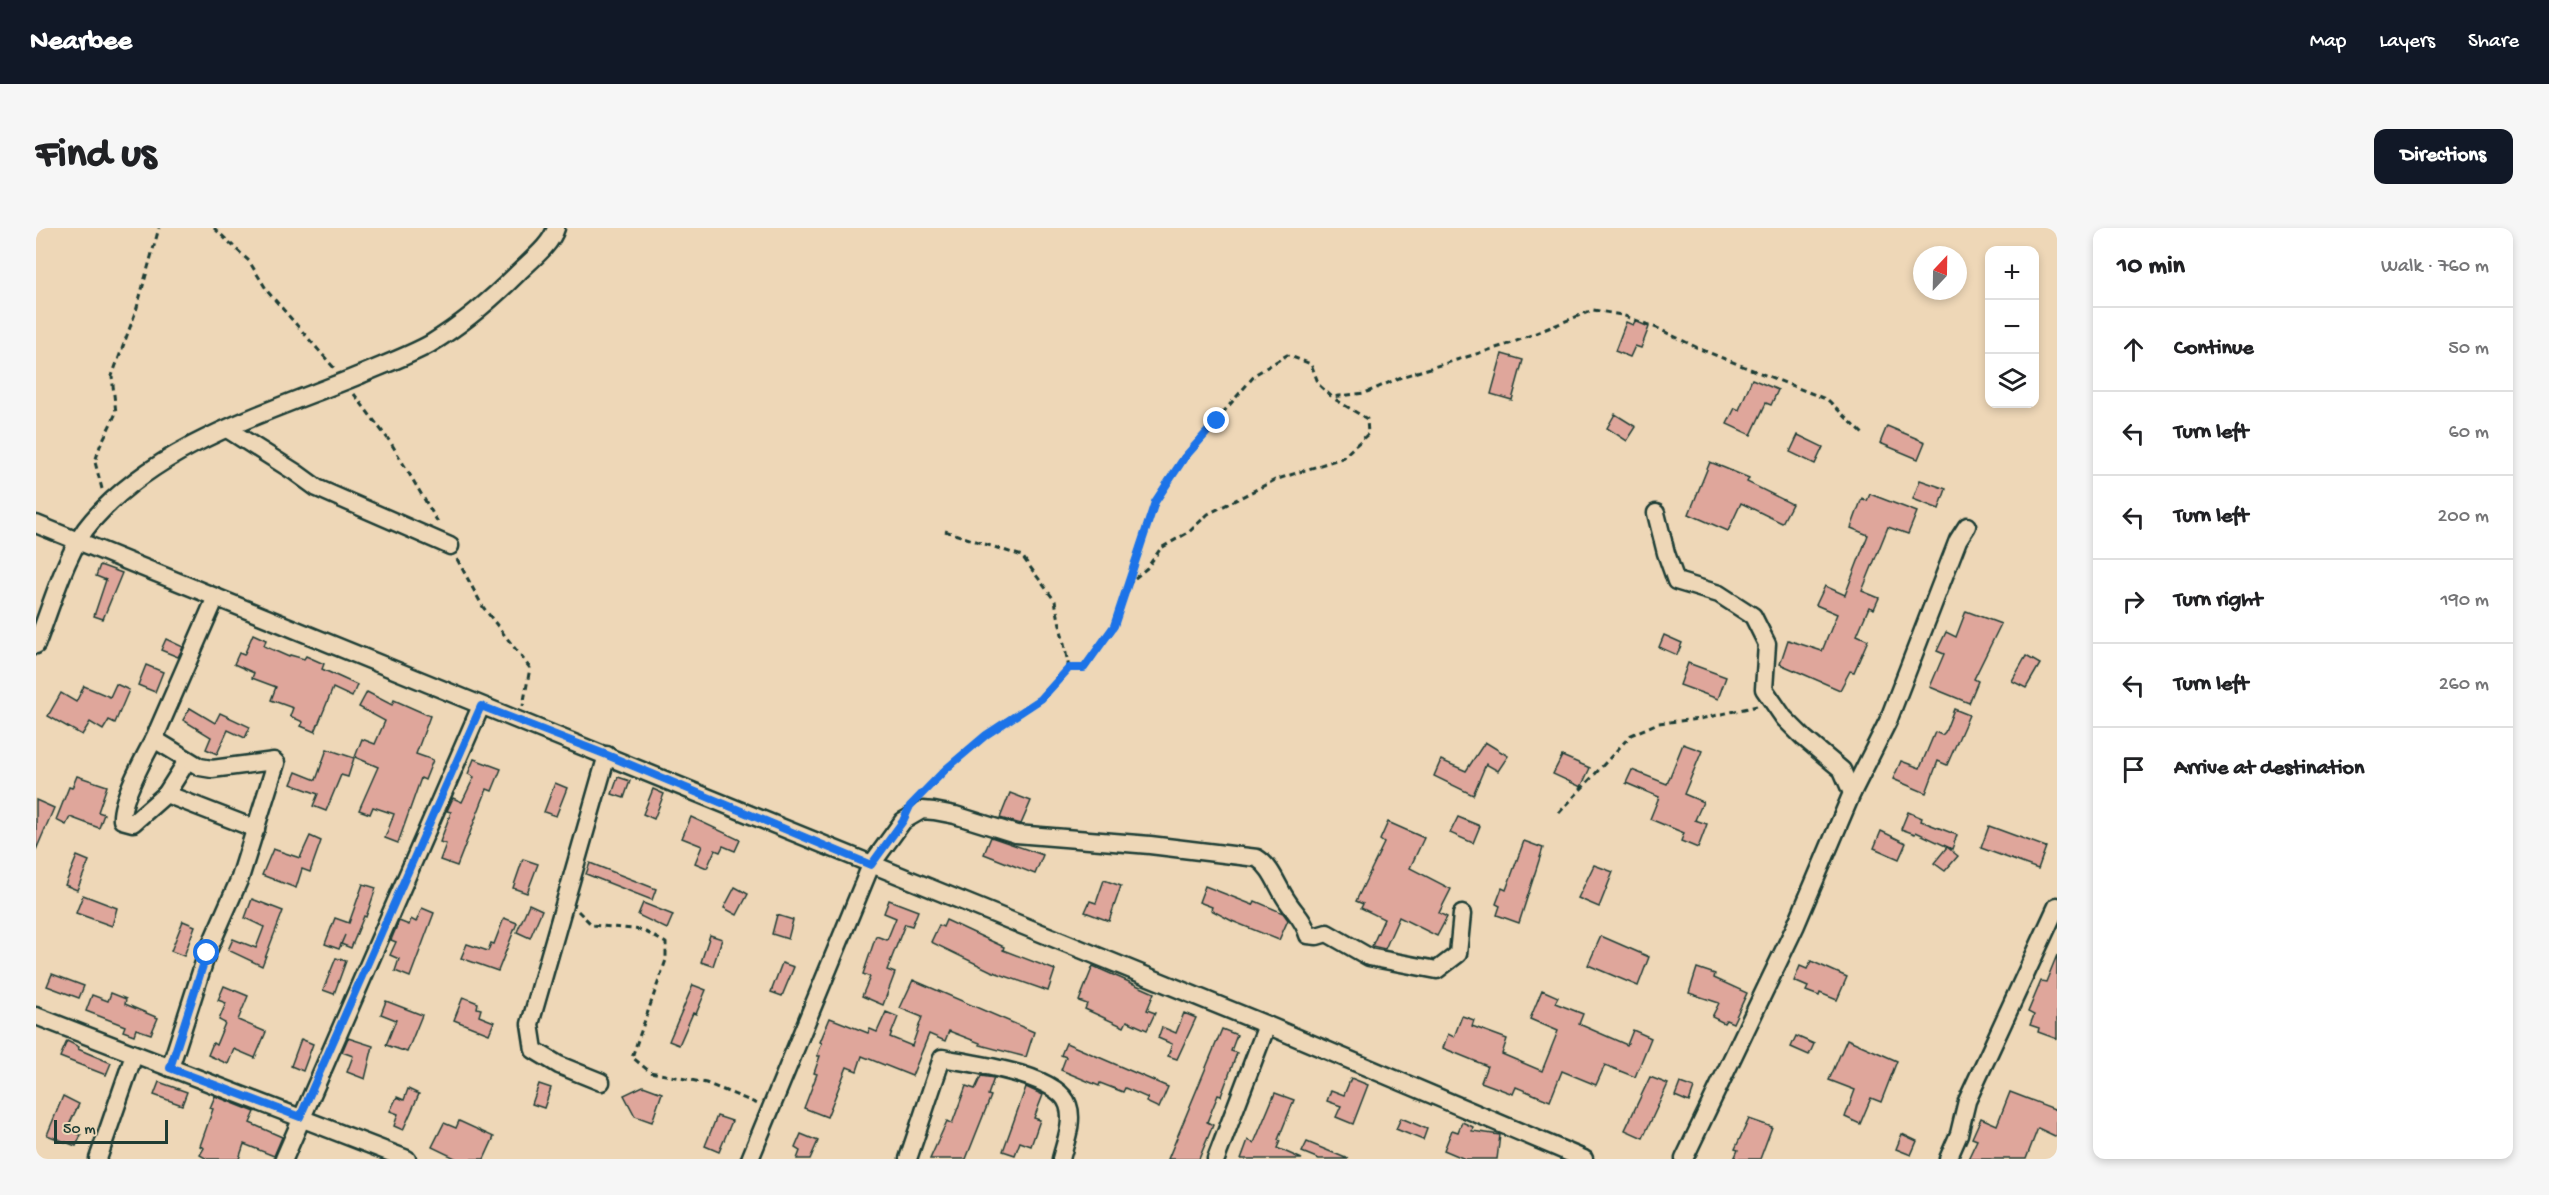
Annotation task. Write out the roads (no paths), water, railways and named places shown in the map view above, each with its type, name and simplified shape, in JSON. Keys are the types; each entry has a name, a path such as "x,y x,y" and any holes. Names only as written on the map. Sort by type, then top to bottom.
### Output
{"street":[{"path":"36,645 77,541 104,508 139,478 163,461 227,429 430,344 499,292 541,251 556,228"},
{"path":"227,429 317,488 450,546"},
{"path":"1656,513 1676,581 1719,594 1753,616 1767,644 1764,689 1784,718 1842,770 1852,793"},
{"path":"36,524 1267,1024 1584,1159"},
{"path":"1684,1159 1796,925 1852,793 1903,687 1958,540 1967,526"},
{"path":"187,761 166,794 133,823 122,820 134,779 154,739 216,597"},
{"path":"284,1159 300,1117 481,706"},
{"path":"154,739 187,761 212,769 276,762 240,878 207,953 170,1068"},
{"path":"601,1082 559,1065 534,1050 530,1024 607,755"},
{"path":"166,794 256,829"},
{"path":"750,1159 871,865 903,821 922,810 955,815 1016,834 1150,845 1257,858 1264,862 1271,871 1288,903 1299,914 1308,935 1317,936 1327,933 1369,957 1401,964 1437,970 1458,954 1462,914"},
{"path":"1948,1159 1959,1134 1967,1101 2057,906"},
{"path":"36,1016 407,1159"},
{"path":"1216,1159 1267,1024"},
{"path":"98,1159 134,1055"},
{"path":"908,1159 942,1058 1014,1071 1057,1089 1068,1104 1070,1124 1061,1159"}]}
